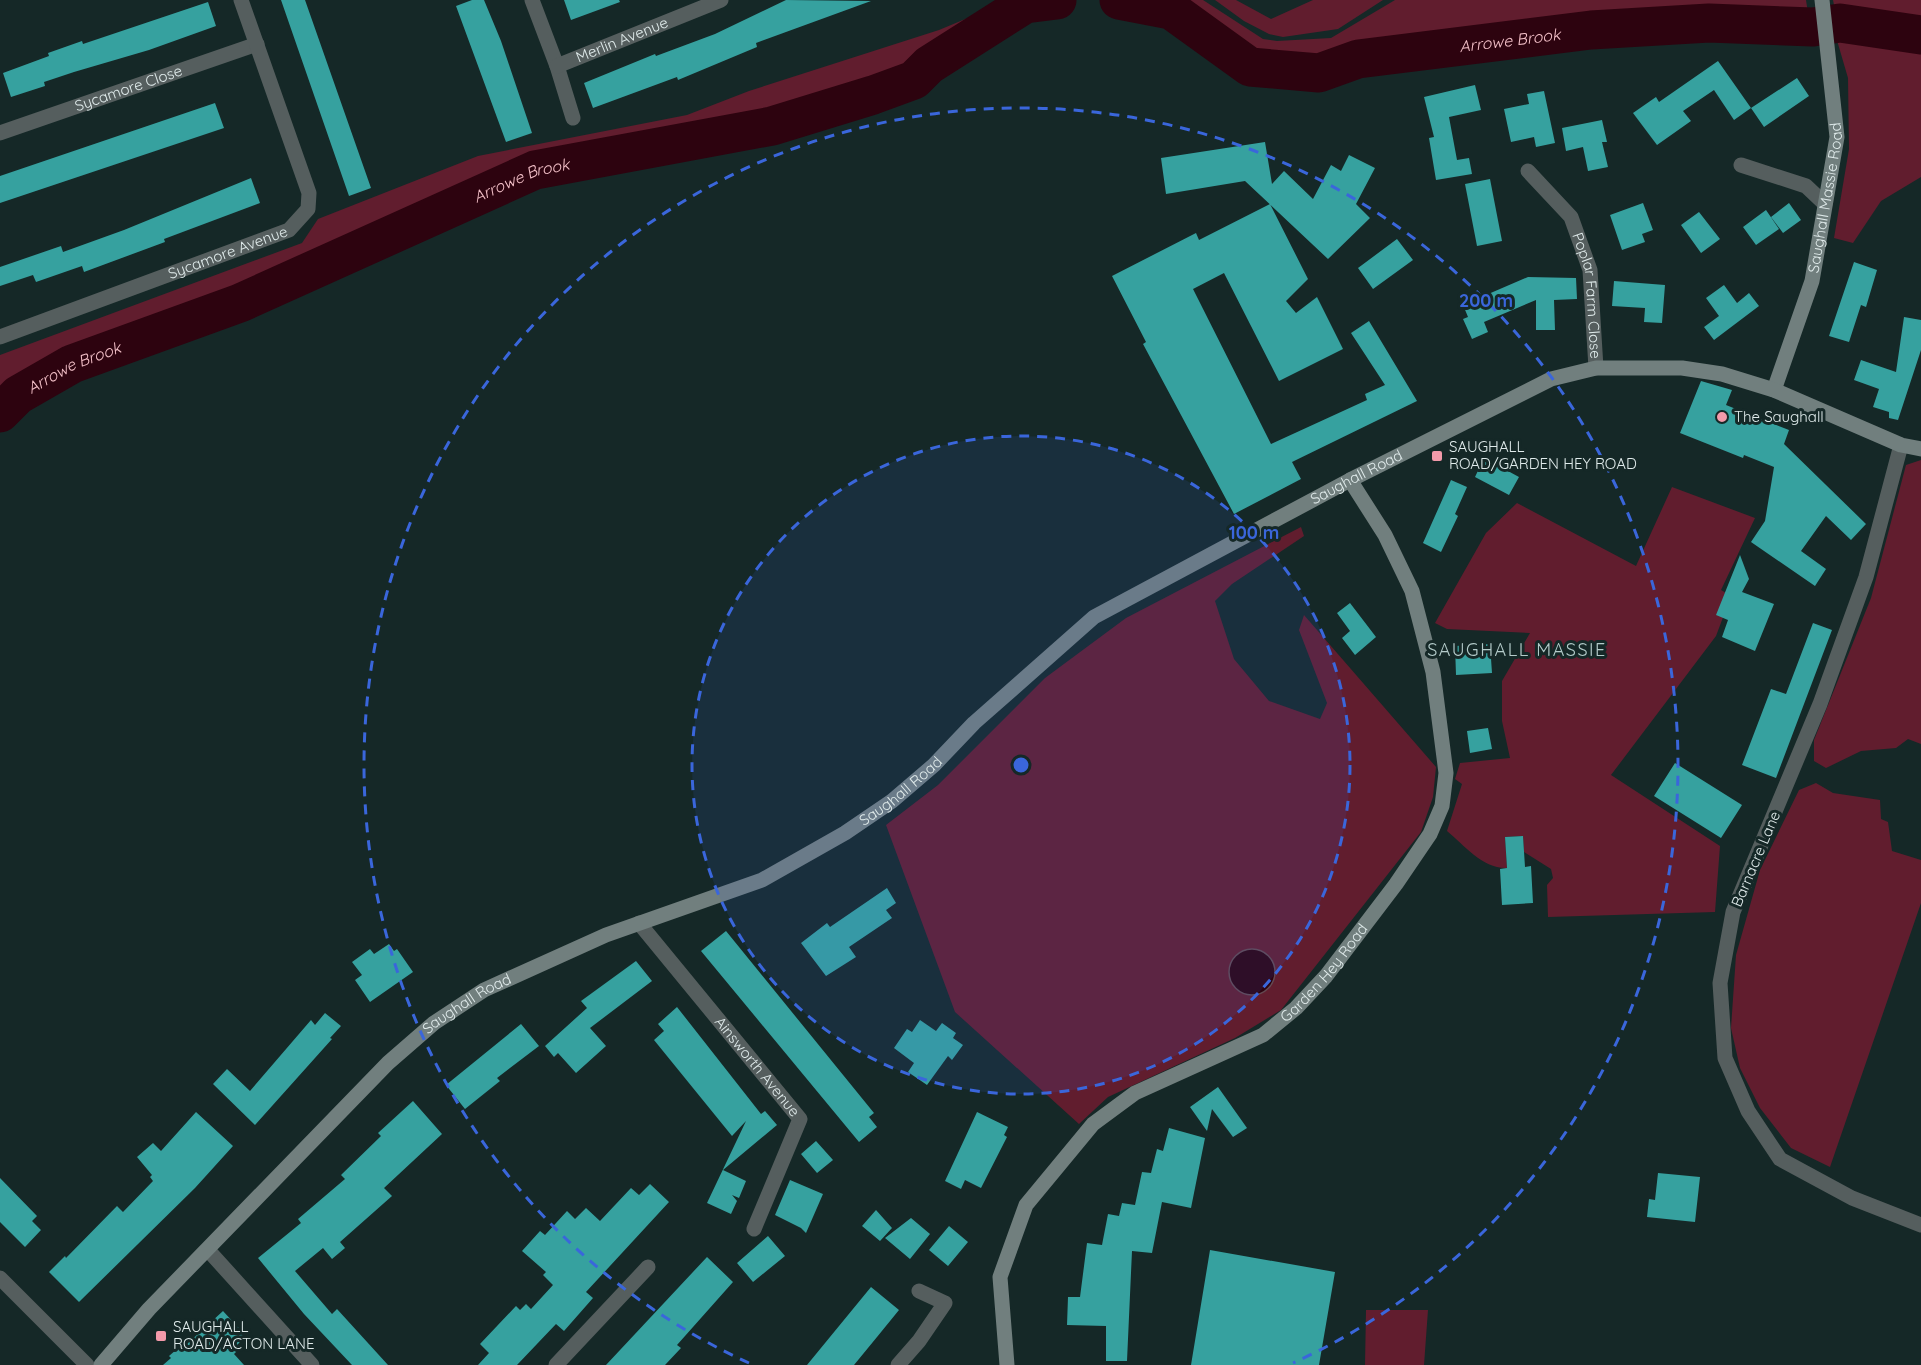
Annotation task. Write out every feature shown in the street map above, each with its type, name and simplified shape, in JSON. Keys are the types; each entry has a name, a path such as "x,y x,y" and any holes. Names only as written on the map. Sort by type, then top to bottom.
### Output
{"street":[{"name":"Sycamore Avenue","path":"0,337 282,233 299,220 308,209 309,193 242,0"},
{"path":"532,0 557,66 573,118"},
{"name":"Merlin Avenue","path":"557,66 721,0"},
{"name":"Saughall Massie Road","path":"1774,390 1812,281 1837,137 1823,3"},
{"name":"Sycamore Close","path":"0,133 257,44"},
{"path":"1741,165 1806,186 1825,204"},
{"name":"Poplar Farm Close","path":"1528,171 1571,217 1590,270 1596,368"},
{"name":"Saughall Road","path":"101,1365 149,1309 388,1063 434,1023 484,990 606,935 762,880 845,833 892,801 934,765 974,723 1094,617 1350,480 1551,379 1596,368 1682,368 1722,374 1774,390 1901,445 1921,449"},
{"name":"Barnacre Lane","path":"1901,445 1863,587 1820,704 1733,912 1720,983 1725,1058 1748,1110 1780,1159 1852,1198 1921,1225"},
{"name":"Garden Hey Road","path":"1007,1365 1000,1276 1026,1205 1093,1124 1135,1093 1263,1035 1296,1008 1326,976 1396,884 1430,834 1443,806 1446,772 1433,672 1412,591 1385,535 1350,480"},
{"name":"Ainsworth Avenue","path":"639,923 800,1119 754,1229"},
{"path":"208,1250 312,1365"},
{"path":"556,1365 648,1267"},
{"path":"0,1278 87,1365"},
{"path":"898,1365 919,1341 945,1303 919,1291"}],"shaded area":[{"path":"1011,0 1043,0 1025,4 929,65 914,80 772,126 535,170 240,303 72,364 18,395 0,413 0,355 302,243 318,219 478,156 687,115 749,91 939,30"},
{"path":"1163,0 1203,0 1263,39 1277,41 1331,38 1395,0 1806,0 1808,13 1802,22 1772,21 1706,9 1611,12 1331,58 1277,64 1245,52 1204,19"},
{"path":"1215,0 1236,0 1271,19 1313,0 1383,0 1338,29 1283,37 1269,34 1244,21"},
{"path":"1833,0 1921,0 1921,23 1835,10"},
{"path":"1858,36 1921,42 1921,177 1881,201 1853,243 1834,238 1849,149 1848,78 1836,37"},
{"path":"1921,460 1921,744 1908,739 1896,748 1861,751 1826,768 1814,761 1814,740 1871,598 1906,465"},
{"path":"1672,487 1755,518 1721,590 1731,596 1716,636 1611,775 1720,846 1715,912 1548,917 1547,885 1553,878 1551,869 1524,852 1523,836 1505,837 1507,868 1490,865 1447,831 1462,784 1455,779 1460,763 1510,758 1502,721 1502,681 1530,633 1447,629 1435,623 1486,533 1517,503 1636,566"},
{"path":"1301,527 1304,536 1232,584 1215,601 1234,659 1269,701 1320,719 1327,703 1299,630 1304,615 1436,767 1433,797 1421,832 1281,1010 1235,1038 1108,1097 1079,1124 955,1012 886,825 938,785 1045,678 1126,618"},
{"path":"1816,783 1833,793 1880,800 1881,819 1888,822 1892,851 1921,860 1921,903 1830,1167 1791,1148 1760,1108 1740,1068 1731,1028 1736,955 1760,870 1799,790"},
{"path":"1252,949 1268,956 1275,972 1268,988 1252,995 1236,988 1229,972 1236,956"},
{"path":"1366,1310 1428,1310 1424,1365 1365,1365"}],"building":[{"path":"281,0 305,0 371,188 349,196"},
{"path":"472,0 484,0 501,41 532,133 506,142 456,6"},
{"path":"564,0 619,0 620,2 571,20"},
{"path":"786,0 871,1 756,43 757,47 678,80 677,77 593,108 584,83 655,54 656,56 715,34"},
{"path":"208,2 216,26 149,50 44,82 45,86 11,97 3,73 82,41 83,44"},
{"path":"1718,61 1751,108 1734,120 1714,90 1683,111 1691,121 1657,145 1633,113 1656,97 1659,102"},
{"path":"1797,78 1809,96 1764,127 1751,108"},
{"path":"1475,85 1481,110 1449,117 1457,160 1469,158 1472,174 1436,180 1429,138 1434,137 1424,97"},
{"path":"1544,91 1555,143 1536,147 1534,137 1511,142 1504,109 1529,104 1527,94"},
{"path":"215,103 224,128 0,203 0,176"},
{"path":"1602,120 1607,142 1602,142 1608,167 1588,171 1583,147 1566,151 1562,128"},
{"path":"1265,142 1272,184 1284,171 1313,199 1331,165 1341,171 1349,155 1375,168 1356,204 1370,218 1328,259 1245,181 1166,194 1161,158"},
{"path":"251,178 260,203 84,272 82,266 36,282 33,275 0,286 0,267 61,246 63,252 124,230"},
{"path":"1490,179 1502,241 1477,246 1465,184"},
{"path":"1643,203 1653,230 1642,234 1645,242 1622,250 1610,215"},
{"path":"1789,203 1801,220 1783,233 1771,217"},
{"path":"1270,204 1308,279 1286,301 1296,313 1317,297 1343,349 1279,381 1224,273 1193,289 1271,444 1367,400 1365,394 1385,385 1351,333 1369,321 1417,401 1292,462 1301,479 1234,514 1143,344 1146,342 1112,276 1196,233 1199,240"},
{"path":"1766,210 1779,229 1756,245 1743,227"},
{"path":"1699,212 1720,239 1701,253 1681,225"},
{"path":"1397,239 1413,260 1373,289 1358,268"},
{"path":"1854,262 1877,270 1866,307 1861,305 1849,342 1829,336"},
{"path":"1528,277 1576,278 1577,299 1554,300 1555,330 1536,330 1536,300 1484,322 1488,332 1472,339 1463,319 1468,317 1461,300 1477,293 1479,298"},
{"path":"1614,281 1665,285 1662,323 1644,322 1645,308 1612,306"},
{"path":"1724,285 1737,303 1749,293 1759,306 1714,340 1704,327 1719,316 1706,298"},
{"path":"1904,317 1921,320 1921,350 1898,420 1889,418 1889,412 1873,407 1879,389 1854,380 1861,360 1896,372"},
{"path":"1701,381 1732,390 1726,405 1789,430 1784,444 1866,524 1851,540 1826,516 1801,551 1826,569 1815,586 1751,542 1765,521 1774,467 1744,455 1743,458 1680,433"},
{"path":"1484,458 1519,477 1509,495 1475,477"},
{"path":"1451,480 1467,487 1455,514 1458,516 1441,552 1423,543"},
{"path":"1740,555 1749,579 1742,592 1774,604 1755,651 1722,637 1728,620 1716,615"},
{"path":"1350,603 1376,637 1355,655 1342,638 1350,631 1337,613"},
{"path":"1813,623 1832,630 1776,778 1742,765 1771,689 1786,694"},
{"path":"1490,644 1492,673 1456,675 1455,646"},
{"path":"1488,728 1492,749 1470,753 1467,731"},
{"path":"1675,763 1742,805 1721,838 1654,796"},
{"path":"1523,836 1525,867 1531,866 1533,903 1502,905 1500,869 1507,868 1505,837"},
{"path":"887,888 896,903 886,910 892,918 849,947 856,957 826,976 801,943 827,923 830,927"},
{"path":"726,931 874,1113 869,1117 877,1127 859,1142 701,951"},
{"path":"389,944 394,951 397,949 413,972 370,1002 355,980 362,975 352,962 370,949 374,954"},
{"path":"636,961 652,981 590,1028 606,1046 576,1073 558,1053 554,1057 545,1046 587,1008 581,1001"},
{"path":"677,1007 761,1114 765,1111 777,1125 723,1170 746,1181 739,1198 732,1195 737,1201 731,1214 707,1203 746,1121 732,1136 654,1040 664,1031 658,1024"},
{"path":"325,1013 341,1026 255,1125 213,1084 227,1069 250,1091 311,1020 315,1025"},
{"path":"920,1020 936,1031 942,1023 956,1033 953,1038 963,1045 952,1060 948,1056 927,1085 908,1072 914,1063 894,1048 907,1029 912,1032"},
{"path":"521,1024 539,1046 497,1078 500,1081 465,1109 446,1085"},
{"path":"1218,1087 1247,1128 1233,1137 1212,1109 1207,1131 1190,1107"},
{"path":"413,1101 442,1134 384,1188 392,1196 340,1242 345,1248 332,1259 323,1248 295,1271 332,1314 337,1309 388,1365 352,1365 304,1314 258,1258 301,1223 298,1219 345,1179 341,1175 381,1136 378,1133"},
{"path":"196,1112 233,1146 195,1188 79,1302 49,1272 117,1206 123,1212 153,1181 150,1177 152,1175 137,1157 153,1143 161,1151"},
{"path":"977,1112 1008,1127 1004,1135 1007,1137 981,1188 965,1180 961,1189 945,1181"},
{"path":"1169,1128 1205,1138 1191,1208 1162,1202 1152,1253 1132,1251 1127,1361 1106,1361 1106,1326 1067,1325 1068,1297 1080,1297 1087,1243 1102,1245 1108,1214 1119,1216 1122,1203 1135,1205 1142,1172 1151,1173 1157,1149 1163,1151"},
{"path":"816,1141 833,1160 817,1173 801,1154"},
{"path":"1658,1173 1700,1177 1695,1222 1647,1217 1649,1199 1655,1200"},
{"path":"0,1178 37,1216 32,1221 41,1230 25,1247 0,1222"},
{"path":"790,1180 823,1194 806,1233 801,1228 775,1215"},
{"path":"650,1184 669,1202 586,1292 593,1298 564,1331 556,1324 517,1365 478,1365 489,1353 480,1344 516,1306 520,1310 526,1304 531,1309 553,1285 543,1275 546,1272 522,1251 540,1231 545,1235 567,1211 575,1219 586,1208 600,1221 631,1188 639,1195"},
{"path":"876,1210 892,1228 880,1241 862,1226"},
{"path":"911,1218 930,1234 910,1259 885,1238"},
{"path":"949,1226 968,1242 948,1266 929,1250"},
{"path":"768,1236 785,1256 753,1282 737,1263"},
{"path":"1210,1250 1335,1272 1319,1365 1191,1365"},
{"path":"707,1257 733,1282 677,1345 681,1348 665,1365 606,1365"},
{"path":"871,1287 899,1310 877,1337 854,1365 807,1365"},
{"path":"223,1311 246,1336 235,1347 238,1350 234,1354 244,1365 163,1365 171,1358 169,1356 184,1343 186,1345"}],"waterway":[{"name":"Arrowe Brook","path":"0,413 18,395 72,364 240,303 535,170 772,126 873,95 914,80 929,65 1025,4 1057,0"},
{"name":"Arrowe Brook","path":"1119,0 1171,10 1250,67 1319,73 1358,59 1591,30 1709,23 1813,27 1840,23 1921,35"}],"place":[{"name":"The Saughall","path":"1722,417"},
{"name":"SAUGHALL ROAD/GARDEN HEY ROAD","path":"1437,456"},
{"name":"SAUGHALL ROAD/ACTON LANE","path":"161,1336"}],"district":[{"name":"SAUGHALL MASSIE","path":"1517,650"}]}
